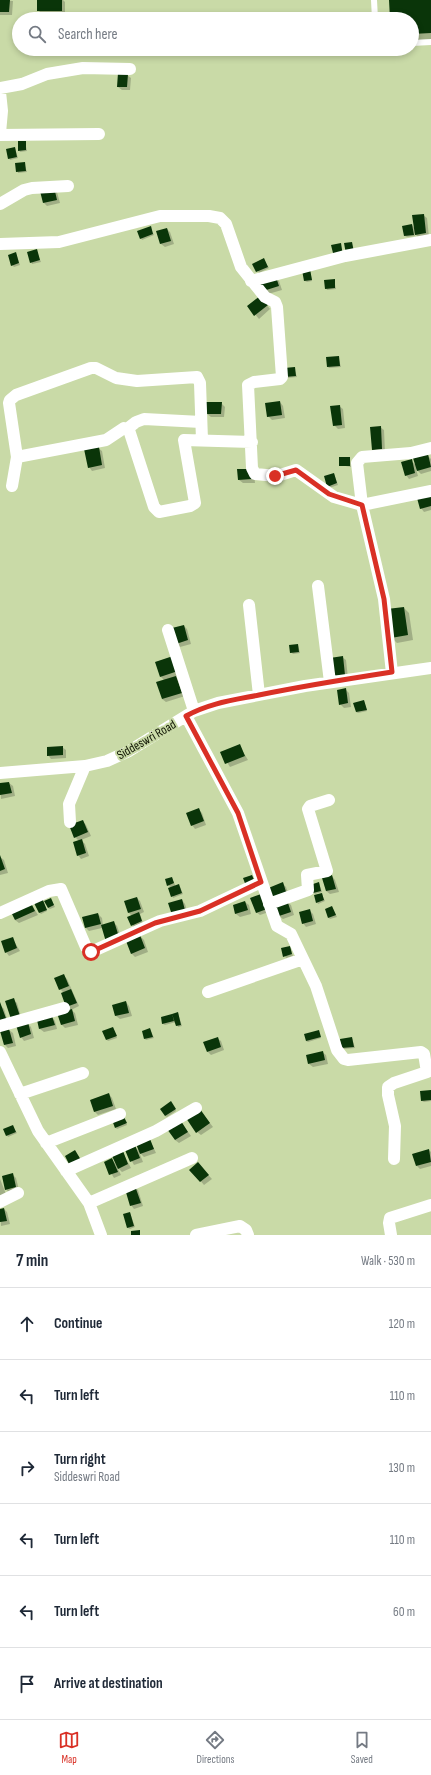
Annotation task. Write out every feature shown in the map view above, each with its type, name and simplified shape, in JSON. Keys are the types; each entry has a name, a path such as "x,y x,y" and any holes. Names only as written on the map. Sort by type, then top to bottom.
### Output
{"street":[{"path":"0,88 22,84 50,74 83,68 130,69"},
{"path":"0,92 0,129 99,134"},
{"path":"0,204 24,190 32,188 68,186"},
{"path":"0,244 59,242 160,216 209,216 220,218 226,224 238,262 251,281 265,297 276,304 282,374 280,379 249,384 252,468 254,474 277,476 296,470 329,494 362,505 431,491"},
{"path":"251,281 345,256 431,240"},
{"path":"12,486 17,457 9,404 10,400 16,395 91,368 96,368 116,378 136,381 197,377 200,383 202,440"},
{"path":"17,457 106,440 127,429 136,422 144,419 201,422"},
{"path":"127,429 129,430 154,507 159,512 190,506 195,503 184,442 186,440 252,442"},
{"path":"392,672 384,599 362,505 357,463 362,457 411,452 431,448"},
{"path":"318,586 330,682"},
{"path":"249,605 259,695"},
{"path":"168,630 190,713 238,813 277,926 291,934 316,986 337,1050 344,1059 348,1060 421,1052 424,1054 428,1070 425,1074 394,1083 388,1087 388,1095 395,1126 394,1159"},
{"name":"Siddeswri Road","path":"0,773 85,766 107,761 190,713 218,703 330,682 392,672 431,668"},
{"path":"70,822 69,804 85,766"},
{"path":"269,904 308,890 307,875 326,871 308,809 310,806 329,800"},
{"path":"0,913 49,891 61,889 86,947 91,952 155,923 200,911 261,882"},
{"path":"208,992 303,959"},
{"path":"0,1026 64,1008"},
{"path":"0,1052 46,1144 89,1203 101,1235"},
{"path":"20,1094 83,1074"},
{"path":"66,1171 156,1131 196,1108"},
{"path":"46,1144 120,1114"},
{"path":"89,1203 192,1158"},
{"path":"0,1202 18,1193"},
{"path":"391,1235 389,1223 390,1218 431,1205"},
{"path":"196,1235 240,1226 246,1230 248,1235"}],"lane":[{"path":"374,0 375,12"},
{"path":"419,43 431,42"}],"building":[{"path":"0,0 10,0 9,12 0,12"},
{"path":"37,0 62,0 62,11 37,11"},
{"path":"389,0 431,0 431,33 419,34 419,12 390,12"},
{"path":"118,73 128,74 127,87 117,87"},
{"path":"18,141 26,141 26,150 18,151"},
{"path":"15,147 17,157 8,159 6,149"},
{"path":"25,162 26,171 16,172 15,163"},
{"path":"54,187 57,200 43,203 40,191"},
{"path":"424,214 426,233 415,235 412,215"},
{"path":"412,224 414,235 404,236 402,226"},
{"path":"151,226 153,234 140,239 137,231"},
{"path":"167,228 171,241 160,244 156,231"},
{"path":"352,242 354,252 346,254 344,243"},
{"path":"341,243 343,256 334,257 331,245"},
{"path":"37,249 40,260 30,263 27,252"},
{"path":"16,252 19,263 11,266 8,255"},
{"path":"264,258 268,267 256,272 252,264"},
{"path":"310,269 312,280 304,281 302,270"},
{"path":"276,277 279,286 263,291 260,282"},
{"path":"335,279 335,288 325,289 324,280"},
{"path":"260,296 268,305 254,316 247,306"},
{"path":"339,356 340,366 327,367 326,357"},
{"path":"295,367 296,376 285,377 284,368"},
{"path":"280,401 282,415 267,417 265,403"},
{"path":"206,402 222,402 221,414 206,414"},
{"path":"340,405 342,425 333,426 330,406"},
{"path":"381,426 382,449 372,450 370,427"},
{"path":"99,447 102,465 88,468 84,449"},
{"path":"428,454 431,467 417,471 413,458"},
{"path":"339,457 350,457 350,466 339,466"},
{"path":"412,459 415,473 405,476 401,462"},
{"path":"237,469 251,469 252,479 238,480"},
{"path":"334,473 337,483 327,487 324,476"},
{"path":"431,494 431,506 420,509 417,498"},
{"path":"404,607 408,635 391,638 387,609"},
{"path":"184,625 188,640 176,644 172,628"},
{"path":"298,644 299,652 290,653 289,645"},
{"path":"173,656 178,671 160,677 155,662"},
{"path":"343,656 345,675 333,676 330,658"},
{"path":"176,676 182,693 162,699 156,682"},
{"path":"346,688 348,703 339,705 337,690"},
{"path":"364,700 367,710 356,712 353,703"},
{"path":"240,744 245,756 225,764 220,752"},
{"path":"63,746 63,755 47,756 47,747"},
{"path":"9,782 12,793 0,795 0,783"},
{"path":"199,808 204,821 191,826 186,813"},
{"path":"83,820 88,832 74,838 69,825"},
{"path":"82,839 86,853 77,856 73,842"},
{"path":"0,855 5,869 0,871"},
{"path":"252,875 255,882 246,886 243,878"},
{"path":"332,875 336,889 326,891 322,878"},
{"path":"172,877 174,883 167,886 165,879"},
{"path":"283,882 287,895 270,901 266,889"},
{"path":"319,882 321,891 313,893 310,885"},
{"path":"179,884 182,893 171,897 168,888"},
{"path":"322,893 324,900 316,903 314,895"},
{"path":"261,894 267,909 256,913 250,898"},
{"path":"137,897 141,909 128,913 124,901"},
{"path":"42,898 47,910 39,913 33,901"},
{"path":"51,898 54,905 48,908 44,901"},
{"path":"182,899 185,910 172,915 168,903"},
{"path":"287,900 291,912 279,916 275,905"},
{"path":"30,901 35,911 15,920 10,910"},
{"path":"245,901 248,910 235,914 233,905"},
{"path":"332,906 336,915 328,918 325,909"},
{"path":"310,909 313,921 302,924 299,912"},
{"path":"139,912 142,921 131,926 127,917"},
{"path":"98,913 101,924 85,928 82,917"},
{"path":"114,921 119,937 106,942 101,925"},
{"path":"140,935 145,948 131,954 126,941"},
{"path":"13,937 17,948 5,953 1,941"},
{"path":"290,946 292,954 283,957 281,948"},
{"path":"64,974 69,986 59,990 54,978"},
{"path":"71,989 77,1003 66,1007 61,993"},
{"path":"14,998 20,1016 11,1019 5,1001"},
{"path":"126,1001 129,1013 115,1016 112,1005"},
{"path":"0,1002 7,1021 0,1023"},
{"path":"72,1009 75,1021 61,1025 57,1013"},
{"path":"178,1012 181,1025 176,1026 172,1014"},
{"path":"172,1014 174,1021 162,1024 161,1017"},
{"path":"52,1016 55,1025 39,1029 37,1020"},
{"path":"28,1022 31,1034 20,1038 16,1025"},
{"path":"113,1027 117,1036 106,1040 102,1031"},
{"path":"150,1028 153,1037 144,1039 142,1031"},
{"path":"9,1029 13,1043 4,1045 0,1031"},
{"path":"319,1030 321,1037 306,1041 304,1034"},
{"path":"218,1037 221,1047 207,1052 203,1042"},
{"path":"352,1037 354,1047 341,1048 340,1039"},
{"path":"323,1051 325,1060 308,1064 306,1055"},
{"path":"431,1090 431,1100 421,1101 420,1091"},
{"path":"109,1093 113,1106 94,1112 90,1100"},
{"path":"171,1101 176,1109 165,1116 160,1109"},
{"path":"200,1109 210,1123 196,1133 186,1118"},
{"path":"123,1115 127,1123 115,1128 112,1120"},
{"path":"181,1121 188,1132 175,1140 167,1129"},
{"path":"13,1125 16,1132 6,1136 3,1129"},
{"path":"150,1139 154,1149 140,1154 136,1144"},
{"path":"135,1145 140,1158 130,1162 125,1150"},
{"path":"429,1149 431,1162 416,1166 412,1154"},
{"path":"75,1150 81,1160 70,1166 65,1156"},
{"path":"123,1151 128,1164 118,1169 112,1156"},
{"path":"112,1158 118,1172 109,1175 104,1162"},
{"path":"198,1162 209,1175 200,1182 189,1170"},
{"path":"13,1173 16,1187 5,1190 2,1176"},
{"path":"135,1186 141,1203 130,1206 125,1189"},
{"path":"4,1208 7,1221 0,1222 0,1209"},
{"path":"130,1212 134,1226 127,1228 123,1214"},
{"path":"140,1230 140,1235 131,1235 131,1231"}],"route":[{"path":"91,952 155,923 200,911 224,901 261,882 238,813 186,716 206,706 226,701 286,689 392,672 384,599 362,505 329,494 297,470 290,471 280,476 275,476"}]}
